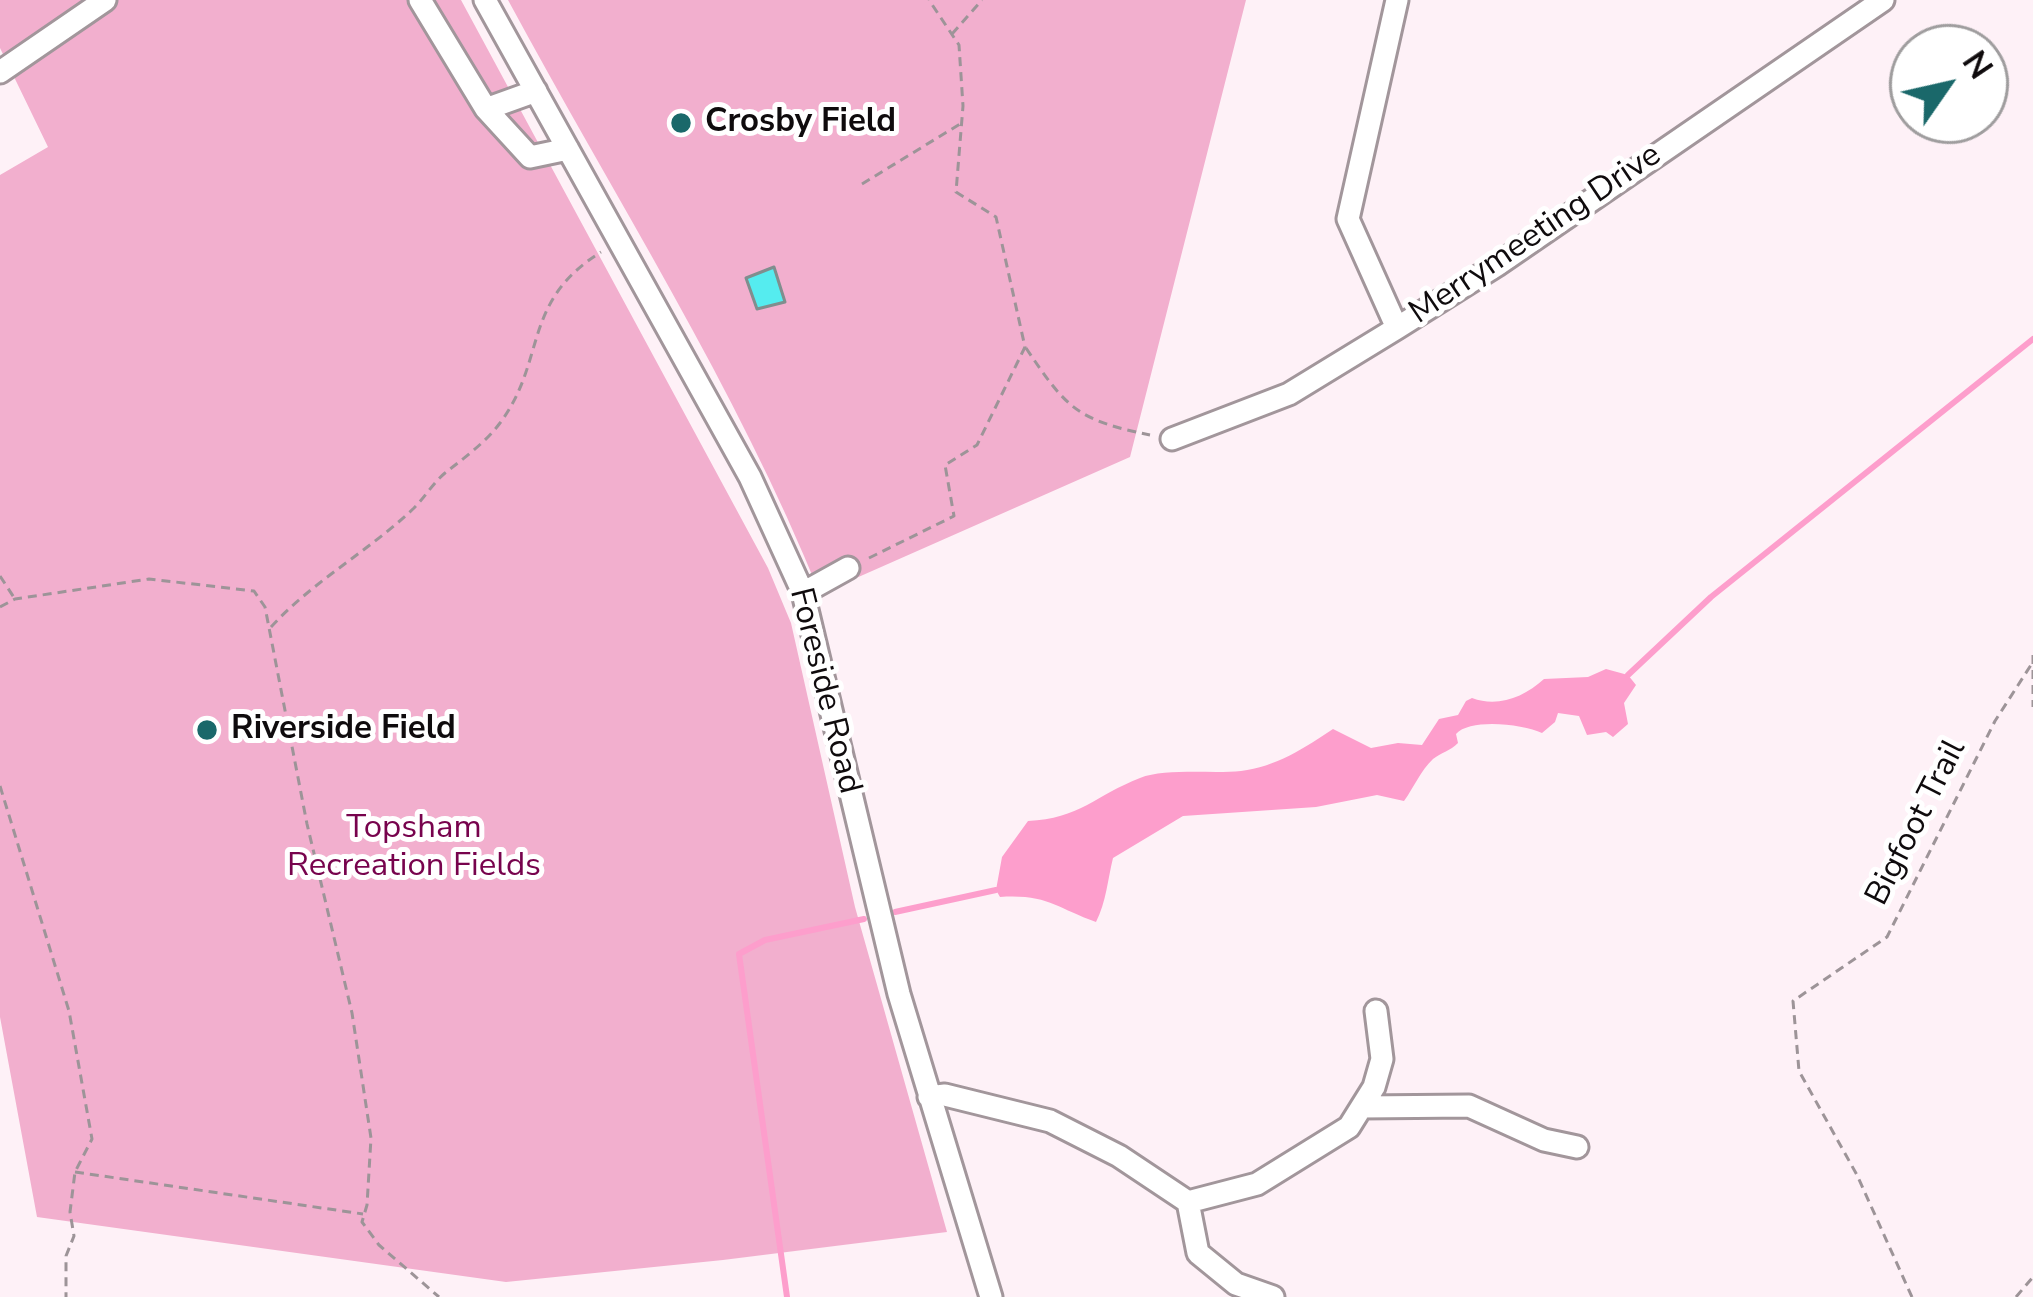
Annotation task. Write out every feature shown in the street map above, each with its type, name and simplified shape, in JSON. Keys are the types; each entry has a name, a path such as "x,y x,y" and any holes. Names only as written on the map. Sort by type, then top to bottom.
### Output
{"street":[{"path":"0,72 105,0"},
{"name":"Foreside Road","path":"485,0 750,477 803,593 888,948 991,1297"},
{"path":"1397,0 1348,219 1397,328"},
{"name":"Merrymeeting Drive","path":"1172,439 1289,394 1397,328 1497,265 1883,0"},
{"path":"425,2 486,109 530,158 568,149"},
{"path":"486,109 536,91"},
{"path":"803,593 848,568"},
{"path":"1188,1202 1257,1184 1349,1127 1374,1087 1382,1059 1376,1011"},
{"path":"929,1097 945,1095 1050,1121 1119,1156 1188,1202 1198,1252 1237,1284 1273,1297"},
{"path":"1362,1107 1469,1106 1544,1140 1577,1147"}],"path":[{"path":"928,0 959,45 962,123 956,192 996,217 1025,347 1059,397 1101,425 1172,439"},
{"path":"952,34 982,0"},
{"path":"862,184 962,123"},
{"path":"269,628 295,600 412,509 501,422 553,293 582,264 608,248"},
{"path":"848,568 954,516 945,465 977,445 1025,347"},
{"path":"0,576 15,598"},
{"path":"0,607 15,598 149,579 254,591 265,607 307,824 352,1013 371,1138 362,1222 379,1245 439,1297"},
{"path":"2033,655 2033,707"},
{"name":"Bigfoot Trail","path":"1912,1297 1857,1175 1799,1071 1793,1001 1887,937 1995,721 2031,665"},
{"path":"0,786 60,979 92,1139 75,1172 66,1297"},
{"path":"75,1172 364,1214"},
{"path":"2016,1296 2033,1277"}],"green space":[{"name":"Topsham Recreation Fields","path":"0,0 461,0 768,568 791,623 855,907 947,1232 506,1282 37,1217 0,1017 0,175 48,147 0,48"},
{"path":"508,0 1246,0 1130,457 820,594 751,441"}],"shaded area":[{"path":"1606,669 1628,675 1636,685 1624,703 1628,724 1613,737 1606,732 1587,735 1579,716 1558,713 1542,733 1510,725 1473,726 1456,734 1458,743 1429,763 1404,801 1377,795 1316,807 1183,816 1113,858 1096,922 1041,900 1000,897 996,890 1002,857 1028,821 1061,816 1140,778 1254,769 1289,756 1333,729 1371,748 1422,745 1439,719 1458,715 1472,698 1501,701 1519,696 1544,679 1588,677"}],"building":[{"path":"774,267 785,302 757,309 746,278"}],"waterway":[{"path":"1628,675 1711,597 2033,339"},
{"path":"895,912 996,890"},
{"path":"787,1297 739,954 765,940 864,919"}],"place":[{"name":"Crosby Field","path":"681,123"},
{"name":"Riverside Field","path":"207,730"}]}
